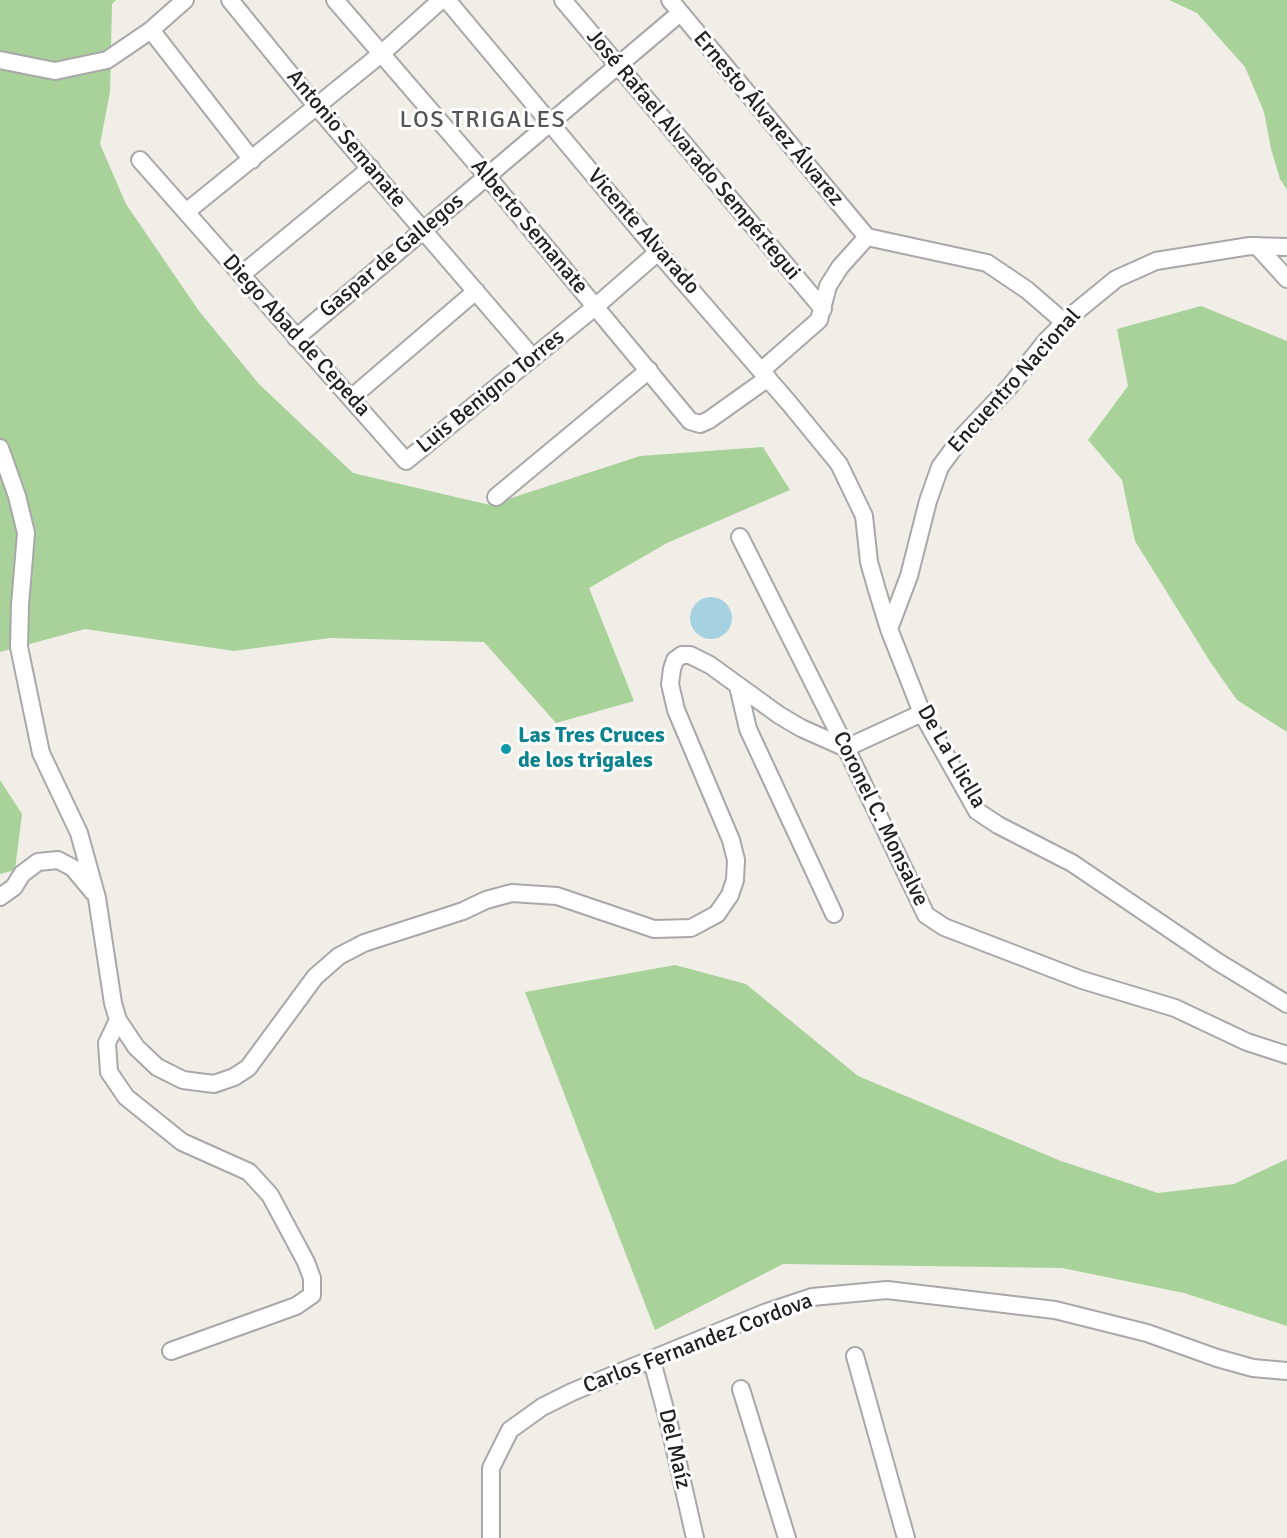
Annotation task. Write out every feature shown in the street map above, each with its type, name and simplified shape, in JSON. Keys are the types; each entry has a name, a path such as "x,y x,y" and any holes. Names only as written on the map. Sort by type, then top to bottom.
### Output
{"street":[{"path":"0,60 55,71 107,60 152,30 185,0"},
{"name":"Antonio Semanate","path":"230,0 317,107 533,358"},
{"name":"Alberto Semanate","path":"335,0 486,175 690,421 700,424 710,420 765,374"},
{"path":"186,212 381,54 441,0"},
{"name":"Vicente Alvarado","path":"447,0 839,464"},
{"name":"José Rafael Alvarado Sempértegui","path":"563,0 823,309"},
{"name":"Gaspar de Gallegos","path":"296,338 424,231 486,175 619,66 675,6"},
{"name":"Ernesto Álvarez Álvarez","path":"675,6 867,237"},
{"path":"152,30 252,160"},
{"name":"Diego Abad de Cepeda","path":"140,160 406,461"},
{"path":"242,275 371,168"},
{"path":"765,374 819,320 828,286 840,267 867,237 987,263 1027,290 1064,322"},
{"path":"1257,246 1287,279"},
{"name":"Encuentro Nacional","path":"889,629 909,576 928,501 940,467 962,437 1011,385 1064,322 1116,279 1156,261 1257,246 1287,248"},
{"name":"Luis Benigno Torres","path":"406,461 595,307 658,252"},
{"path":"351,398 476,291"},
{"path":"496,497 649,370"},
{"path":"0,448 17,496 26,533 19,647 38,742 59,794 79,833 97,898 113,1003 118,1020 136,1047 157,1067 183,1080 214,1084 234,1077 248,1068 315,977 339,956 364,943 463,911 486,900 512,893 557,896 654,929 691,928 717,914 730,895 735,880 736,860 732,840 676,710 670,684 675,660 682,655 690,655 710,665 801,728 846,748 922,713"},
{"name":"De La Lliclla","path":"839,464 864,516 869,562 889,629 922,713 977,811 998,825 1072,863 1218,962 1287,1004"},
{"name":"Coronel C. Monsalve","path":"740,537 846,748 926,915 944,927 1082,980 1175,1008 1247,1042 1287,1055"},
{"path":"738,686 748,729 834,914"},
{"path":"748,729 756,716 774,711"},
{"path":"0,897 14,887 22,874 38,862 58,860 73,868 97,898"},
{"path":"118,1020 107,1043 109,1072 126,1098 182,1142 249,1172 270,1195 306,1262 312,1278 312,1296 296,1306 171,1351"},
{"name":"Carlos Fernandez Cordova","path":"491,1538 491,1468 510,1430 542,1407 572,1392 767,1312 812,1297 887,1290 1055,1310 1147,1333 1216,1359 1253,1368 1287,1371"},
{"path":"855,1356 906,1538"},
{"name":"Del Maíz","path":"651,1361 669,1424 695,1538"},
{"path":"741,1389 787,1538"}],"green space":[{"path":"0,0 116,0 112,4 110,92 100,144 126,204 199,311 259,384 353,473 490,505 640,456 763,447 790,490 667,543 589,588 634,701 556,723 484,642 330,638 234,651 85,629 0,652"},
{"path":"1169,0 1287,0 1287,190 1280,179 1271,149 1264,112 1245,67 1197,13"},
{"path":"1201,306 1287,341 1287,732 1237,700 1211,663 1135,541 1122,480 1088,440 1128,386 1117,329"},
{"path":"0,780 22,814 15,870 0,874"},
{"path":"675,965 746,984 858,1076 1061,1161 1158,1193 1234,1184 1287,1159 1287,1326 1184,1293 1062,1268 783,1264 655,1330 525,992"}],"water":[{"path":"711,597 726,603 732,618 726,633 711,639 696,633 690,618 696,603"}],"place":[{"name":"Las Tres Cruces de los trigales","path":"506,749"}],"district":[{"name":"LOS TRIGALES","path":"483,121"}]}
